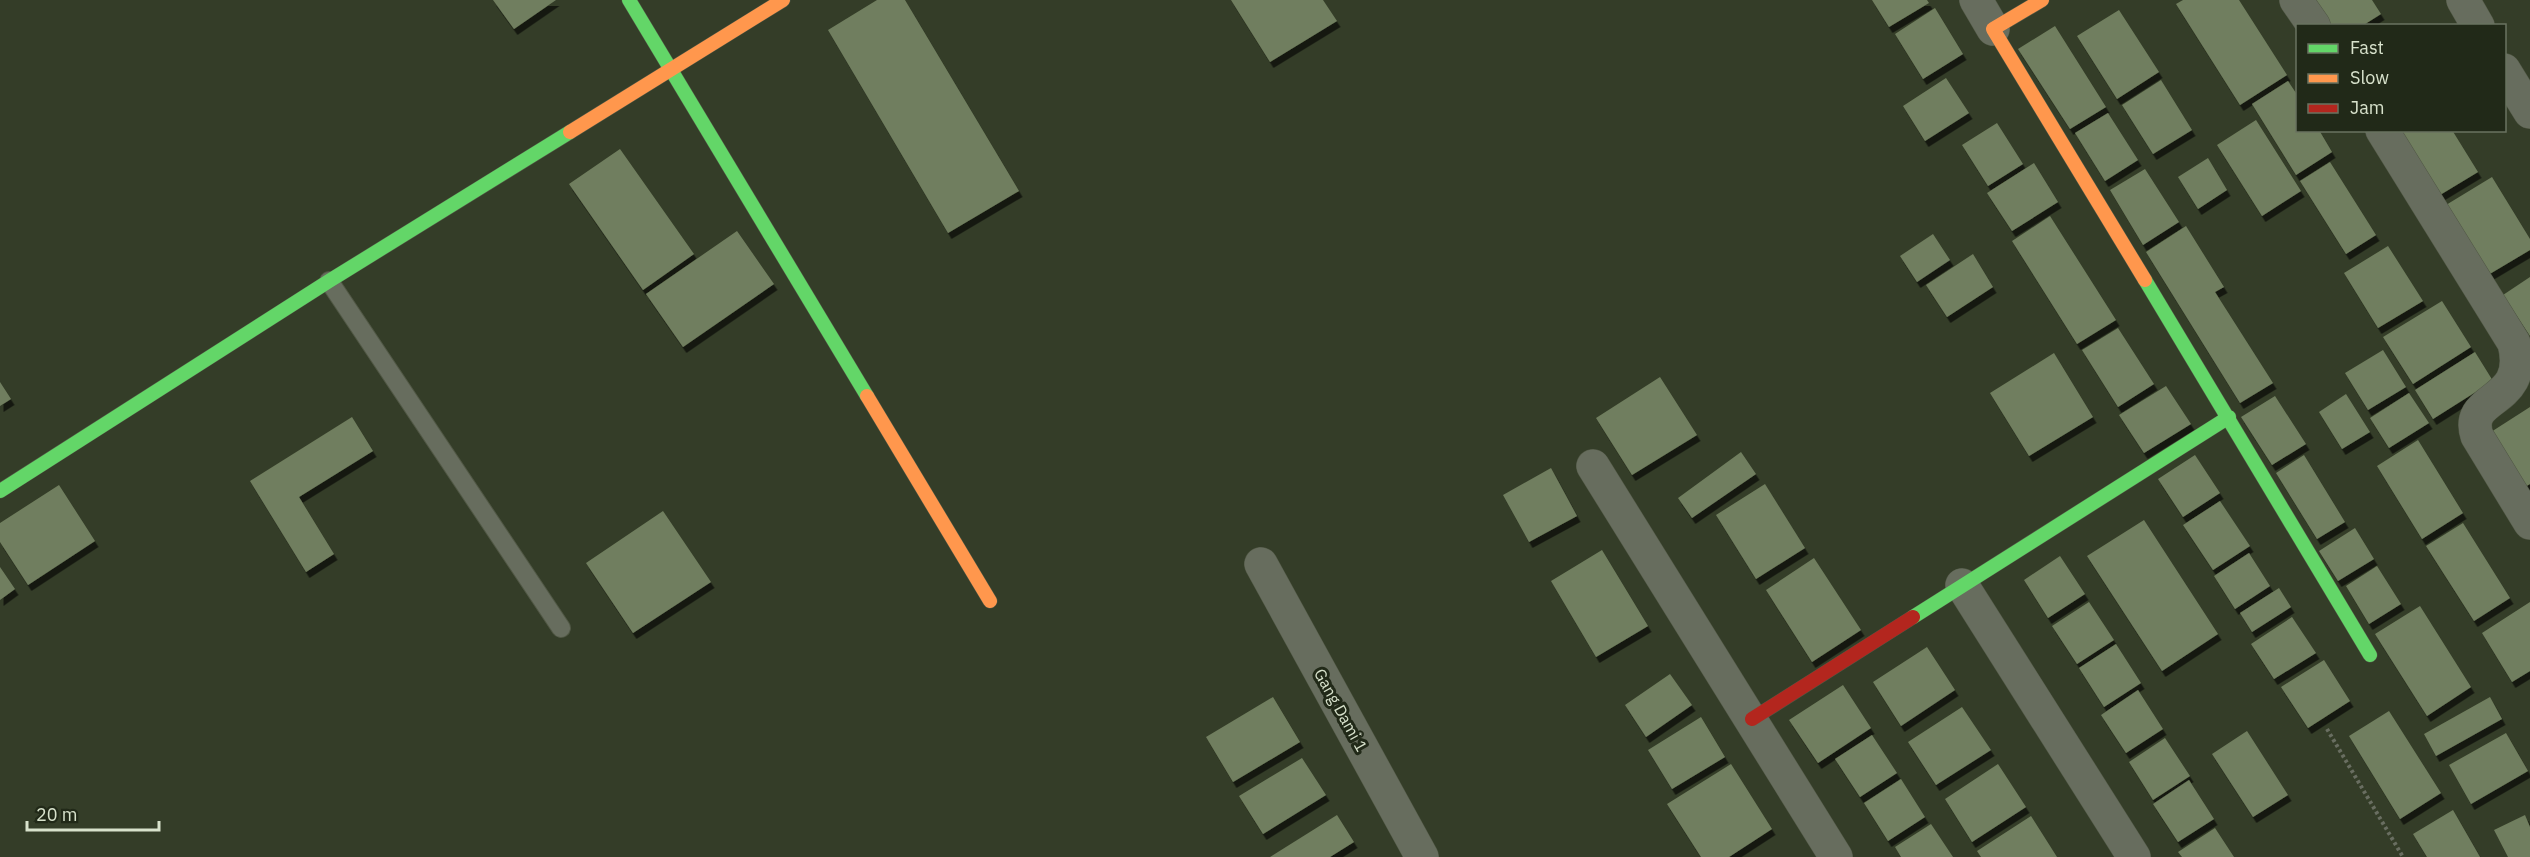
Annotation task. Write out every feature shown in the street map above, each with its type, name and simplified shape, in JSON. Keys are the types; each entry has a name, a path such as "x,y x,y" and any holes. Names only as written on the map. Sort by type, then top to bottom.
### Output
{"street":[{"path":"629,0 990,601"},
{"path":"0,491 329,281 783,0"},
{"path":"1976,0 2229,417 2370,655"},
{"path":"1993,29 2042,0"},
{"path":"2296,0 2313,24"},
{"path":"2463,0 2477,24"},
{"path":"2506,72 2530,112"},
{"path":"2383,132 2514,344 2519,357 2519,373 2513,387 2482,409 2475,417 2474,426 2476,436 2530,523"},
{"path":"1752,719 2229,417"},
{"path":"1593,466 1836,857"},
{"name":"Gang Dami 1","path":"1261,564 1422,857"},
{"path":"1962,585 2134,857"}],"lane":[{"path":"329,281 561,628"}],"path":[{"path":"2327,729 2403,857"}],"building":[{"path":"493,0 556,0 514,29"},
{"path":"877,0 905,0 1019,191 948,233 828,30"},
{"path":"1231,0 1323,0 1337,21 1270,62"},
{"path":"1872,0 1927,0 1929,3 1889,27"},
{"path":"2183,0 2239,0 2287,75 2240,105 2176,4"},
{"path":"2316,0 2372,0 2381,14 2365,24 2331,24"},
{"path":"1935,8 1963,54 1923,79 1895,34"},
{"path":"2119,10 2159,72 2117,99 2077,36"},
{"path":"2055,26 2106,107 2070,129 2018,49"},
{"path":"1946,78 1969,113 1925,141 1903,106"},
{"path":"2161,80 2192,130 2153,154 2122,105"},
{"path":"2288,81 2296,93 2296,132 2320,132 2332,152 2296,175 2252,104"},
{"path":"2108,113 2138,160 2105,181 2075,133"},
{"path":"2256,120 2301,191 2262,216 2217,145"},
{"path":"1997,123 2023,164 1988,186 1962,145"},
{"path":"2400,132 2453,132 2478,172 2440,195"},
{"path":"620,149 694,254 643,290 569,184"},
{"path":"2208,158 2227,190 2198,209 2178,177"},
{"path":"2330,162 2376,235 2346,254 2300,181"},
{"path":"2034,163 2058,202 2012,231 1987,193"},
{"path":"2145,169 2179,222 2143,245 2110,190"},
{"path":"2492,177 2530,239 2530,250 2488,275 2446,205"},
{"path":"2050,216 2116,320 2077,344 2012,241"},
{"path":"2186,226 2224,287 2215,292 2273,383 2240,403 2146,252"},
{"path":"737,231 774,284 683,347 646,294"},
{"path":"1933,234 1950,260 1917,282 1900,256"},
{"path":"2388,246 2423,301 2378,328 2344,273"},
{"path":"1973,254 1993,287 1947,317 1926,285"},
{"path":"2530,277 2530,336 2503,295"},
{"path":"2442,301 2471,347 2413,384 2383,337"},
{"path":"2118,328 2154,384 2118,407 2082,350"},
{"path":"2383,350 2406,387 2368,410 2345,373"},
{"path":"2475,352 2493,381 2433,419 2415,390"},
{"path":"2054,353 2093,417 2029,456 1990,393"},
{"path":"1660,377 1697,435 1632,475 1596,418"},
{"path":"0,382 11,399 0,406"},
{"path":"2166,386 2191,424 2144,453 2119,415"},
{"path":"2409,393 2429,423 2389,448 2370,418"},
{"path":"2346,394 2370,432 2342,449 2319,412"},
{"path":"2275,396 2306,444 2272,465 2241,417"},
{"path":"2530,407 2530,484 2525,487 2491,432"},
{"path":"352,417 373,451 299,497 334,554 306,572 250,481"},
{"path":"2418,440 2463,513 2422,539 2377,466"},
{"path":"1741,452 1756,474 1692,518 1678,498"},
{"path":"2195,455 2220,493 2183,517 2158,479"},
{"path":"2304,455 2345,522 2317,539 2276,473"},
{"path":"1551,468 1577,516 1529,542 1503,495"},
{"path":"1765,484 1805,548 1756,579 1716,515"},
{"path":"59,485 95,541 28,585 0,542 0,523"},
{"path":"2220,501 2250,546 2213,570 2183,525"},
{"path":"663,511 711,582 633,633 586,563"},
{"path":"2144,520 2218,634 2162,671 2087,556"},
{"path":"2463,523 2510,598 2474,621 2426,546"},
{"path":"2355,528 2374,559 2338,581 2319,551"},
{"path":"1602,550 1648,626 1596,657 1551,581"},
{"path":"2249,553 2270,586 2235,609 2214,576"},
{"path":"2060,556 2085,594 2048,618 2024,580"},
{"path":"1814,558 1861,630 1812,662 1766,590"},
{"path":"2377,566 2401,604 2369,624 2346,586"},
{"path":"0,567 15,589 0,600"},
{"path":"2279,588 2291,607 2252,632 2240,613"},
{"path":"2089,602 2114,640 2077,664 2052,626"},
{"path":"2530,602 2530,671 2512,682 2482,633"},
{"path":"2420,606 2471,687 2427,716 2375,634"},
{"path":"2292,617 2316,653 2274,679 2251,644"},
{"path":"2116,644 2141,683 2104,707 2079,668"},
{"path":"1927,647 1955,690 1901,726 1873,682"},
{"path":"2324,660 2350,701 2308,728 2281,687"},
{"path":"1670,674 1692,705 1646,737 1625,705"},
{"path":"1843,685 1871,728 1818,763 1789,720"},
{"path":"2138,690 2163,729 2126,753 2101,715"},
{"path":"1273,697 1300,742 1233,782 1206,737"},
{"path":"2490,697 2502,719 2436,756 2424,734"},
{"path":"1962,707 1991,750 1936,785 1908,742"},
{"path":"2389,711 2441,793 2400,819 2349,736"},
{"path":"1701,717 1725,757 1672,789 1648,750"},
{"path":"2247,731 2288,795 2253,817 2212,754"},
{"path":"2506,733 2528,771 2471,804 2449,765"},
{"path":"1872,735 1897,773 1860,797 1835,759"},
{"path":"2165,738 2190,776 2153,800 2129,762"},
{"path":"1302,758 1326,795 1263,834 1239,796"},
{"path":"1731,764 1772,829 1729,857 1701,857 1667,804"},
{"path":"1998,764 2026,807 1972,842 1945,799"},
{"path":"1901,779 1925,817 1888,841 1864,803"},
{"path":"2189,780 2214,819 2178,842 2153,804"},
{"path":"2453,810 2480,857 2427,857 2413,834"},
{"path":"1337,815 1354,842 1330,857 1270,857"},
{"path":"2525,815 2530,827 2530,857 2508,857 2494,830"},
{"path":"2031,816 2057,857 1981,857 1977,851"},
{"path":"1931,824 1953,857 1901,857 1895,847"},
{"path":"2215,828 2234,857 2182,857 2178,852"}],"traffic: fast":[{"path":"629,0 867,396"},
{"path":"0,491 329,281 570,132"},
{"path":"2145,280 2370,655"},
{"path":"1913,617 2229,417"}],"traffic: slow":[{"path":"570,132 783,0"},
{"path":"2042,0 1993,29 2145,280"},
{"path":"867,396 990,601"}],"traffic: jam":[{"path":"1752,719 1913,617"}]}
